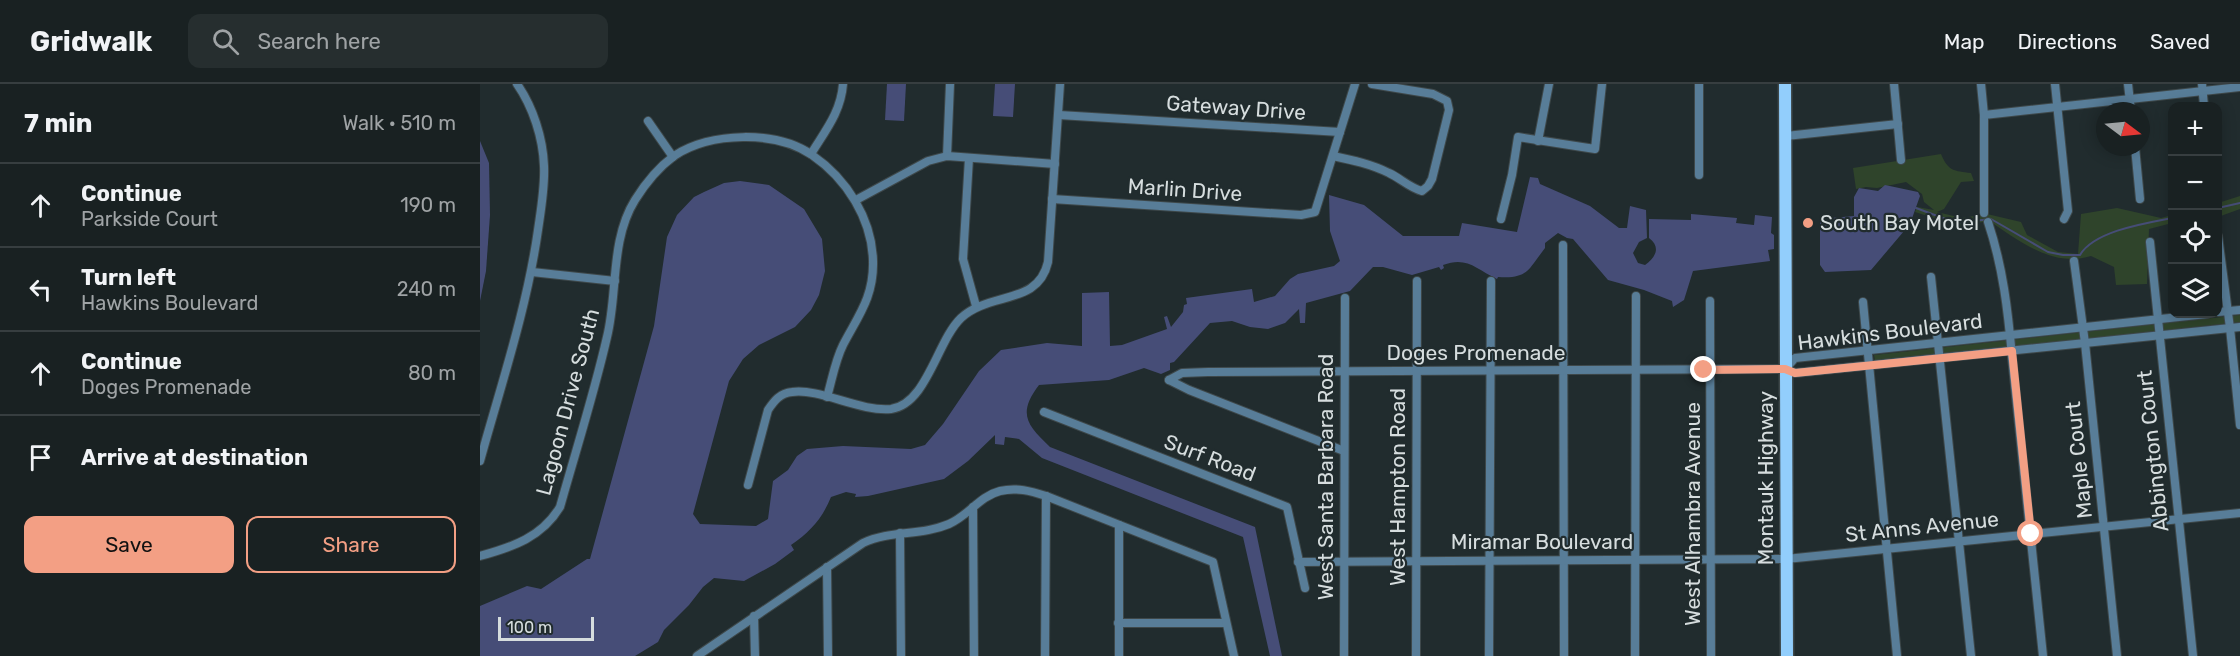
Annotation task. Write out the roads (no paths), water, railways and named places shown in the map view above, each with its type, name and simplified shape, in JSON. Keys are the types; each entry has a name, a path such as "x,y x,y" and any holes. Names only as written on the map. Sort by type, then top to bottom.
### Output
{"main road":[{"name":"Montauk Highway","path":"1785,84 1786,656"}],"street":[{"path":"480,461 532,272 543,191 544,166 538,130 517,84"},
{"path":"827,397 843,346 867,300 873,262 870,240 855,200 840,180 812,154 834,120 843,84"},
{"path":"947,156 951,84"},
{"path":"748,485 768,410 775,399 793,391 888,409 908,403 915,396 949,333 960,319 976,306 1031,289 1042,277 1048,262 1060,84"},
{"path":"1355,84 1333,156 1375,166 1422,191 1432,179 1447,119 1448,101 1433,94 1371,84"},
{"path":"1538,141 1549,84"},
{"path":"1501,219 1512,175 1518,137 1595,149 1602,84"},
{"path":"1699,84 1699,175"},
{"path":"1894,84 1901,160"},
{"path":"1981,84 1984,115 1984,213"},
{"path":"2055,84 2068,211 2064,219"},
{"path":"2128,84 2130,100"},
{"path":"1984,115 2130,100 2202,88 2240,87"},
{"name":"Gateway Drive","path":"1059,115 1340,132"},
{"path":"648,121 673,157"},
{"path":"1785,136 1898,124"},
{"name":"Lagoon Drive South","path":"480,556 532,537 544,529 560,507 608,335 621,235 634,201 655,174 673,157 703,142 743,137 773,140 812,154"},
{"path":"855,200 928,161 947,156 1055,164"},
{"name":"Marlin Drive","path":"1052,199 1301,215 1315,212 1333,156"},
{"path":"2136,156 2140,199"},
{"path":"969,158 963,259 976,306"},
{"path":"1988,222 1999,254 2012,335 2043,656"},
{"name":"Abbington Court","path":"2150,242 2193,656"},
{"path":"1563,245 1564,656"},
{"name":"Maple Court","path":"2074,261 2085,344 2117,656"},
{"path":"2221,264 2240,424"},
{"path":"532,272 615,281"},
{"path":"1931,277 1971,656"},
{"name":"West Hampton Road","path":"1416,656 1417,281"},
{"path":"1489,656 1491,281"},
{"path":"1635,656 1636,296"},
{"name":"West Santa Barbara Road","path":"1344,656 1345,298"},
{"name":"West Alhambra Avenue","path":"1710,301 1711,656"},
{"path":"1863,302 1897,656"},
{"path":"2222,312 2240,310"},
{"name":"Hawkins Boulevard","path":"2168,318 1795,358 1785,369 1795,373 2240,327"},
{"name":"Doges Promenade","path":"1344,451 1169,380 1182,374 1208,372 1785,369"},
{"name":"Surf Road","path":"1044,412 1287,507 1305,588"},
{"path":"698,656 853,548 875,537 922,531 950,524 999,491 1026,490 1213,562 1234,656"},
{"path":"1045,656 1046,496"},
{"path":"973,507 974,656"},
{"name":"St Anns Avenue","path":"1786,559 2240,513"},
{"path":"1119,525 1119,656"},
{"path":"900,533 901,656"},
{"name":"Miramar Boulevard","path":"1298,562 1786,559"},
{"path":"827,567 828,656"},
{"path":"754,616 755,656"},
{"path":"1118,623 1226,623"}],"water":[{"path":"887,84 906,84 904,121 885,120"},
{"path":"995,84 1015,84 1013,117 993,116"},
{"path":"480,141 489,163 490,215 486,271 480,301"},
{"path":"1530,177 1538,178 1540,184 1590,206 1619,228 1627,228 1630,206 1646,210 1647,238 1639,242 1633,253 1638,263 1645,265 1656,252 1653,241 1649,238 1649,219 1691,220 1691,214 1737,218 1736,223 1754,225 1755,215 1772,217 1771,233 1774,235 1774,249 1768,250 1770,261 1693,271 1684,300 1673,307 1672,301 1608,280 1573,239 1558,233 1545,243 1545,248 1522,275 1498,277 1497,279 1471,265 1459,262 1443,265 1444,268 1441,270 1439,267 1412,275 1383,267 1373,267 1350,291 1306,303 1305,323 1300,323 1299,309 1285,323 1268,329 1250,327 1232,321 1210,323 1174,362 1170,363 1170,370 1161,374 1144,368 1109,380 1039,385 1032,395 1028,404 1028,419 1035,432 1050,447 1255,527 1282,656 1270,656 1243,537 1042,458 1019,439 1005,437 1004,445 995,444 995,435 968,461 944,479 868,496 855,497 856,494 846,492 831,497 815,524 791,545 794,550 775,564 744,581 714,578 664,630 658,642 635,656 480,656 480,606 527,586 541,589 590,559 654,326 667,237 677,215 694,197 704,192 724,183 740,181 769,185 804,209 822,239 825,271 819,295 811,310 795,327 759,345 743,359 729,381 693,514 700,524 756,526 768,519 773,481 788,470 797,456 807,449 843,446 911,449 925,445 943,424 979,371 1001,350 1047,343 1082,346 1082,293 1109,292 1110,346 1122,345 1167,329 1164,317 1167,316 1171,327 1183,312 1184,305 1187,304 1186,298 1252,289 1254,302 1275,296 1290,279 1298,274 1334,266 1340,261 1330,231 1329,195 1364,205 1403,236 1459,236 1462,223 1517,232"},
{"path":"1885,185 1918,192 1920,196 1910,224 1871,270 1825,272 1820,265 1820,219 1854,216 1854,197 1859,188 1878,191"}],"waterway":[{"path":"2222,207 2240,203"},
{"path":"1916,208 1956,223 1991,219 2048,252 2063,255 2080,255 2087,247 2108,234 2168,219"}],"place":[{"name":"South Bay Motel","path":"1808,223"}]}
